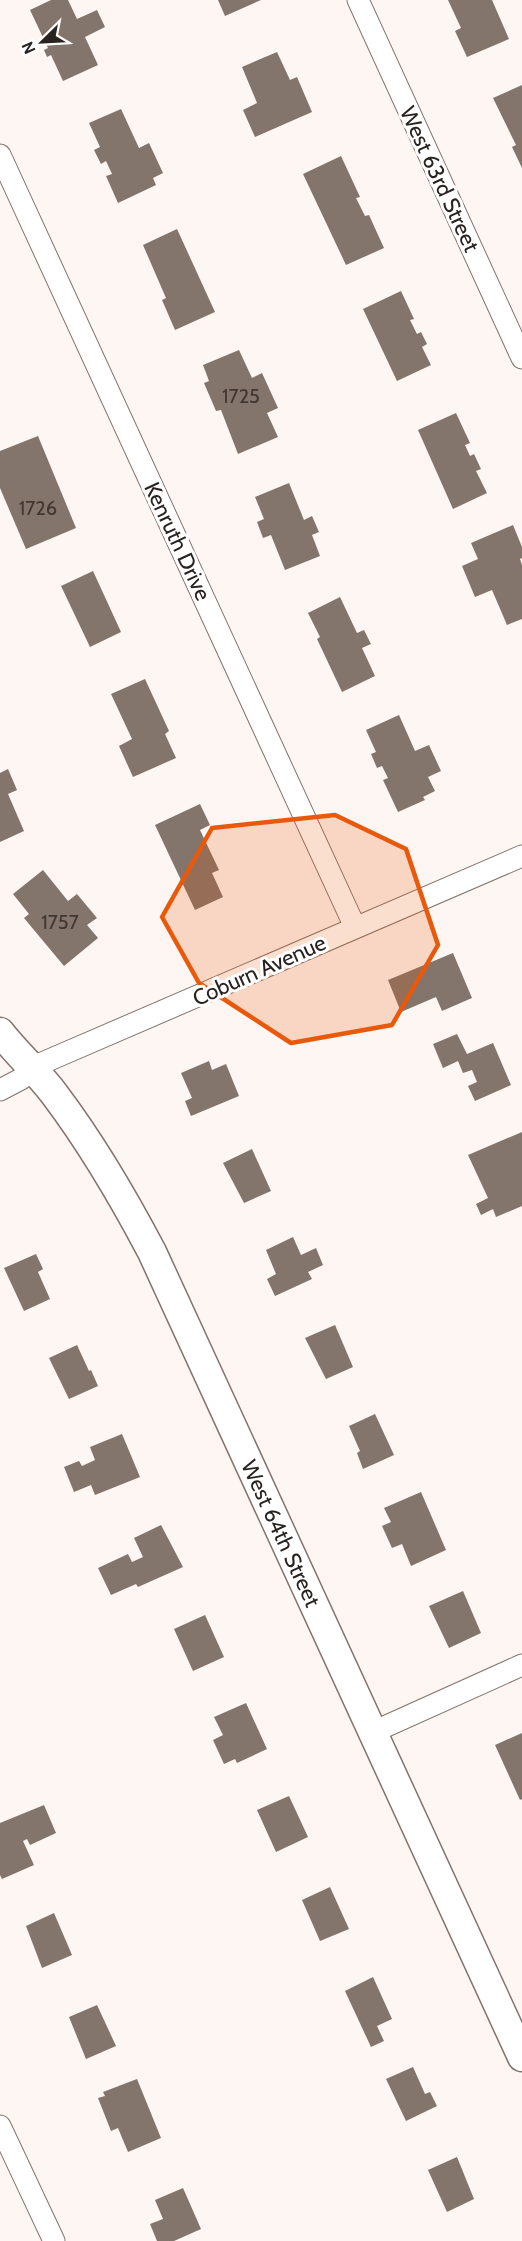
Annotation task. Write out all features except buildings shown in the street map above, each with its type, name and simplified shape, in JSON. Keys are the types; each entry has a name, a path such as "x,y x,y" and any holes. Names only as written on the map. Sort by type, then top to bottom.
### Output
{"street":[{"name":"West 63rd Street","path":"358,0 522,358"},
{"name":"Kenruth Drive","path":"0,155 355,927"},
{"name":"Coburn Avenue","path":"0,1090 21,1079 33,1067 522,856"},
{"name":"West 64th Street","path":"0,1032 56,1096 110,1175 146,1242 522,2057"},
{"path":"371,1733 522,1665"},
{"path":"0,2126 54,2241"}],"highlighted area":[{"path":"335,815 406,849 438,945 392,1025 291,1043 199,983 162,917 212,828"}]}
